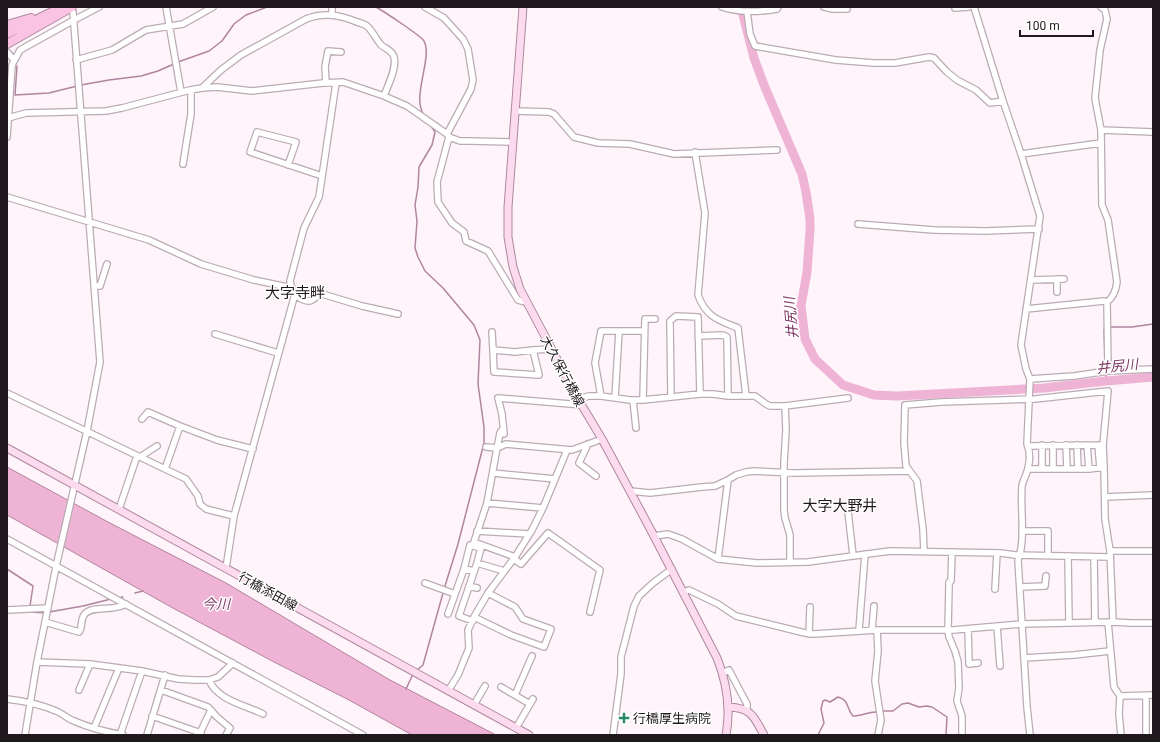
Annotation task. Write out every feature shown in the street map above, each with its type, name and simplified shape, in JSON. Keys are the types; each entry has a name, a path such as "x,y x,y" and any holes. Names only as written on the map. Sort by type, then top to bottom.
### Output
{"highway":[{"path":"7,25 57,7"},
{"path":"7,34 63,7"},
{"path":"7,44 73,10"}],"main road":[{"name":"大久保行橋線","path":"523,7 508,207 508,238 513,267 526,302 672,569 717,658 723,674 729,707 726,735"},
{"name":"行橋添田線","path":"7,448 74,487 118,509 529,735"},
{"path":"729,707 747,710 752,714 764,735"}],"street":[{"path":"7,137 12,65 20,50 99,7"},
{"path":"166,7 181,92"},
{"path":"76,60 112,50 146,30 183,24 213,7"},
{"path":"332,7 332,15"},
{"path":"425,7 444,18 463,39 468,49 473,80 471,89 448,136 437,182 438,202 452,223 464,232 466,241 488,251 518,300 526,302"},
{"path":"724,8 762,12 777,9 778,7"},
{"path":"824,7 833,9 847,8"},
{"path":"955,8 969,7"},
{"path":"974,7 1003,101 1022,154 1040,216 1021,345 1030,380 1028,446 1030,452 1028,469 1022,484 1022,531 1020,555 1018,560 1030,735"},
{"path":"1101,7 1105,10 1107,19 1100,50 1095,98 1101,130 1102,205 1108,220 1116,282 1116,291 1108,302 1108,371"},
{"path":"24,735 46,616 87,431 100,362 73,10"},
{"path":"746,11 750,34 755,46 836,60 874,63 895,63 929,57 934,58 947,72 957,80 976,90 990,103 1003,101"},
{"path":"202,88 221,70 241,55 306,19 313,16 332,15 344,17 366,25 383,47 390,50 394,55 395,60 393,69 384,96"},
{"path":"326,83 325,67 328,51 340,52"},
{"path":"7,52 14,60"},
{"path":"8,118 26,113 106,111 202,88 217,87 252,91 343,82 384,96 407,106 448,136 460,142 470,140 512,142"},
{"path":"336,83 319,197 304,228 290,281 295,294 307,301 311,301 319,293 362,306 398,314"},
{"path":"183,164 191,114 191,90"},
{"path":"515,111 549,112 554,114 574,137 598,143 630,144 674,154 777,150"},
{"path":"1101,130 1153,132"},
{"path":"288,164 296,142 257,132 250,152 322,176"},
{"path":"1022,154 1101,143"},
{"path":"695,152 705,213 698,295 700,302 708,312 721,322 738,328 746,396"},
{"path":"7,196 149,240 201,264 254,280 292,288"},
{"path":"858,224 934,230 1038,229"},
{"path":"94,286 100,286 107,264"},
{"path":"1057,279 1057,292"},
{"path":"1031,280 1064,279"},
{"path":"226,568 234,516 295,294"},
{"path":"1026,309 1104,301 1108,302"},
{"path":"671,397 670,321 676,316 698,317 700,394"},
{"path":"644,400 645,319 655,319"},
{"path":"601,396 595,363 601,331 644,331"},
{"path":"615,398 619,331"},
{"path":"492,332 494,372 539,375 532,350"},
{"path":"215,334 278,354"},
{"path":"698,336 723,335 727,337 728,396"},
{"path":"493,350 515,352 551,349"},
{"path":"1030,380 1108,371 1153,369"},
{"path":"924,551 917,482 906,466 904,443 905,405 1029,398 1108,391 1101,445 1105,519 1110,554 1110,651 1114,686 1120,696 1121,735"},
{"path":"7,393 186,479 198,496 200,504 206,509 234,516"},
{"path":"590,612 600,570 555,537 548,533 521,564 514,558 474,542 487,503 500,433 503,431 502,414 498,398 580,402 589,396 644,400 700,394 755,396 770,406 785,406 848,398"},
{"path":"632,400 636,428"},
{"path":"785,406 785,518 790,535 790,563"},
{"path":"142,419 148,412 217,440 252,449"},
{"path":"165,469 180,426"},
{"path":"486,447 497,448 506,444 572,450 602,439"},
{"path":"588,444 579,463 596,476"},
{"path":"1053,445 1053,469"},
{"path":"1066,445 1067,469"},
{"path":"1076,445 1078,469"},
{"path":"1087,445 1089,469"},
{"path":"1028,446 1101,445"},
{"path":"118,509 139,457 157,446"},
{"path":"1042,446 1042,469"},
{"path":"448,691 458,675 470,648 468,630 488,593 514,558 529,534 543,508 567,450"},
{"path":"1028,469 1089,469 1102,467"},
{"path":"630,491 650,493 685,488 715,486 736,475 746,472 784,473 909,471"},
{"path":"493,473 555,479"},
{"path":"718,559 728,480"},
{"path":"1104,497 1153,495"},
{"path":"487,503 543,508"},
{"path":"848,512 853,555"},
{"path":"478,531 529,534"},
{"path":"1022,531 1048,531 1048,555"},
{"path":"654,536 668,534 682,539 718,559 757,563 790,563 890,551 1094,557 1110,554 1153,551"},
{"path":"7,539 57,564 125,604 363,735"},
{"path":"448,614 464,569 470,545 481,548 460,616 474,619 544,647 551,629 523,618 515,607 488,593"},
{"path":"952,552 951,581 949,586 948,630 958,662 959,688 957,701 962,716 962,735"},
{"path":"995,589 997,553"},
{"path":"859,630 865,554"},
{"path":"1068,556 1069,623"},
{"path":"1094,557 1095,622"},
{"path":"477,563 504,571"},
{"path":"464,569 474,571"},
{"path":"613,735 621,679 621,657 634,606 640,596 653,583 672,569"},
{"path":"1020,587 1045,586 1046,576"},
{"path":"425,583 466,596"},
{"path":"469,586 477,588"},
{"path":"683,592 689,590 718,604 736,616 809,634 859,630 948,630 1022,624 1095,622 1131,624 1153,623"},
{"path":"45,622 79,632 82,629 81,621 86,612 117,608 125,604"},
{"path":"874,606 874,630 878,651 875,681 880,720 878,735"},
{"path":"809,634 810,607"},
{"path":"7,610 48,609"},
{"path":"997,626 1000,666"},
{"path":"968,629 969,664 978,663"},
{"path":"1024,658 1110,651"},
{"path":"515,695 532,656"},
{"path":"37,662 90,664 142,671 182,679 209,680 218,677 233,664"},
{"path":"79,690 90,664"},
{"path":"94,728 118,668"},
{"path":"723,674 729,670 747,704 747,710"},
{"path":"7,699 31,703 57,711 73,721 122,735 142,671"},
{"path":"147,735 165,675"},
{"path":"209,680 212,688 220,694 262,714"},
{"path":"474,705 485,686"},
{"path":"500,687 532,702 516,728"},
{"path":"161,690 208,706 222,722 230,728 226,735"},
{"path":"1120,696 1153,695"},
{"path":"1146,696 1146,735"},
{"path":"152,716 200,734 211,710"}],"water":[{"name":"今川","path":"7,467 108,522 226,583 390,680 496,735 412,735 349,700 171,607 7,515"}],"waterway":[{"path":"178,62 209,51 222,41 234,24 246,15 267,7"},
{"path":"376,7 424,41 426,57 420,98 424,115"},
{"name":"井尻川","path":"741,7 754,58 802,174 806,192 810,230 807,272 801,306 805,339 815,359 843,385 874,395 897,396 1044,388 1153,377"},
{"path":"81,85 141,76 174,64"},
{"path":"17,66 15,95 49,93 77,86"},
{"path":"431,126 435,132 432,145 419,167 415,205 417,221 415,248 425,271 443,288 474,325 480,340 478,384 484,427 484,443 458,544 445,586"},
{"path":"1109,327 1132,327 1153,324"},
{"path":"1105,327 1106,381"},
{"path":"7,569 33,586 30,606"},
{"path":"135,593 143,591"},
{"path":"417,670 423,665 443,593"},
{"path":"117,598 123,597"},
{"path":"49,612 111,599"},
{"path":"31,612 45,613"},
{"path":"406,689 413,674"},
{"path":"818,735 824,723 821,709 823,701 825,700 830,702 838,697 842,698 846,702 853,716 878,712"},
{"path":"881,711 893,711 902,704 908,703 919,707 932,707 947,717 946,735"}],"place":[{"name":"行橋厚生病院","path":"624,718"}],"district":[{"name":"大字寺畔","path":"295,293"},
{"name":"大字大野井","path":"840,506"}]}
